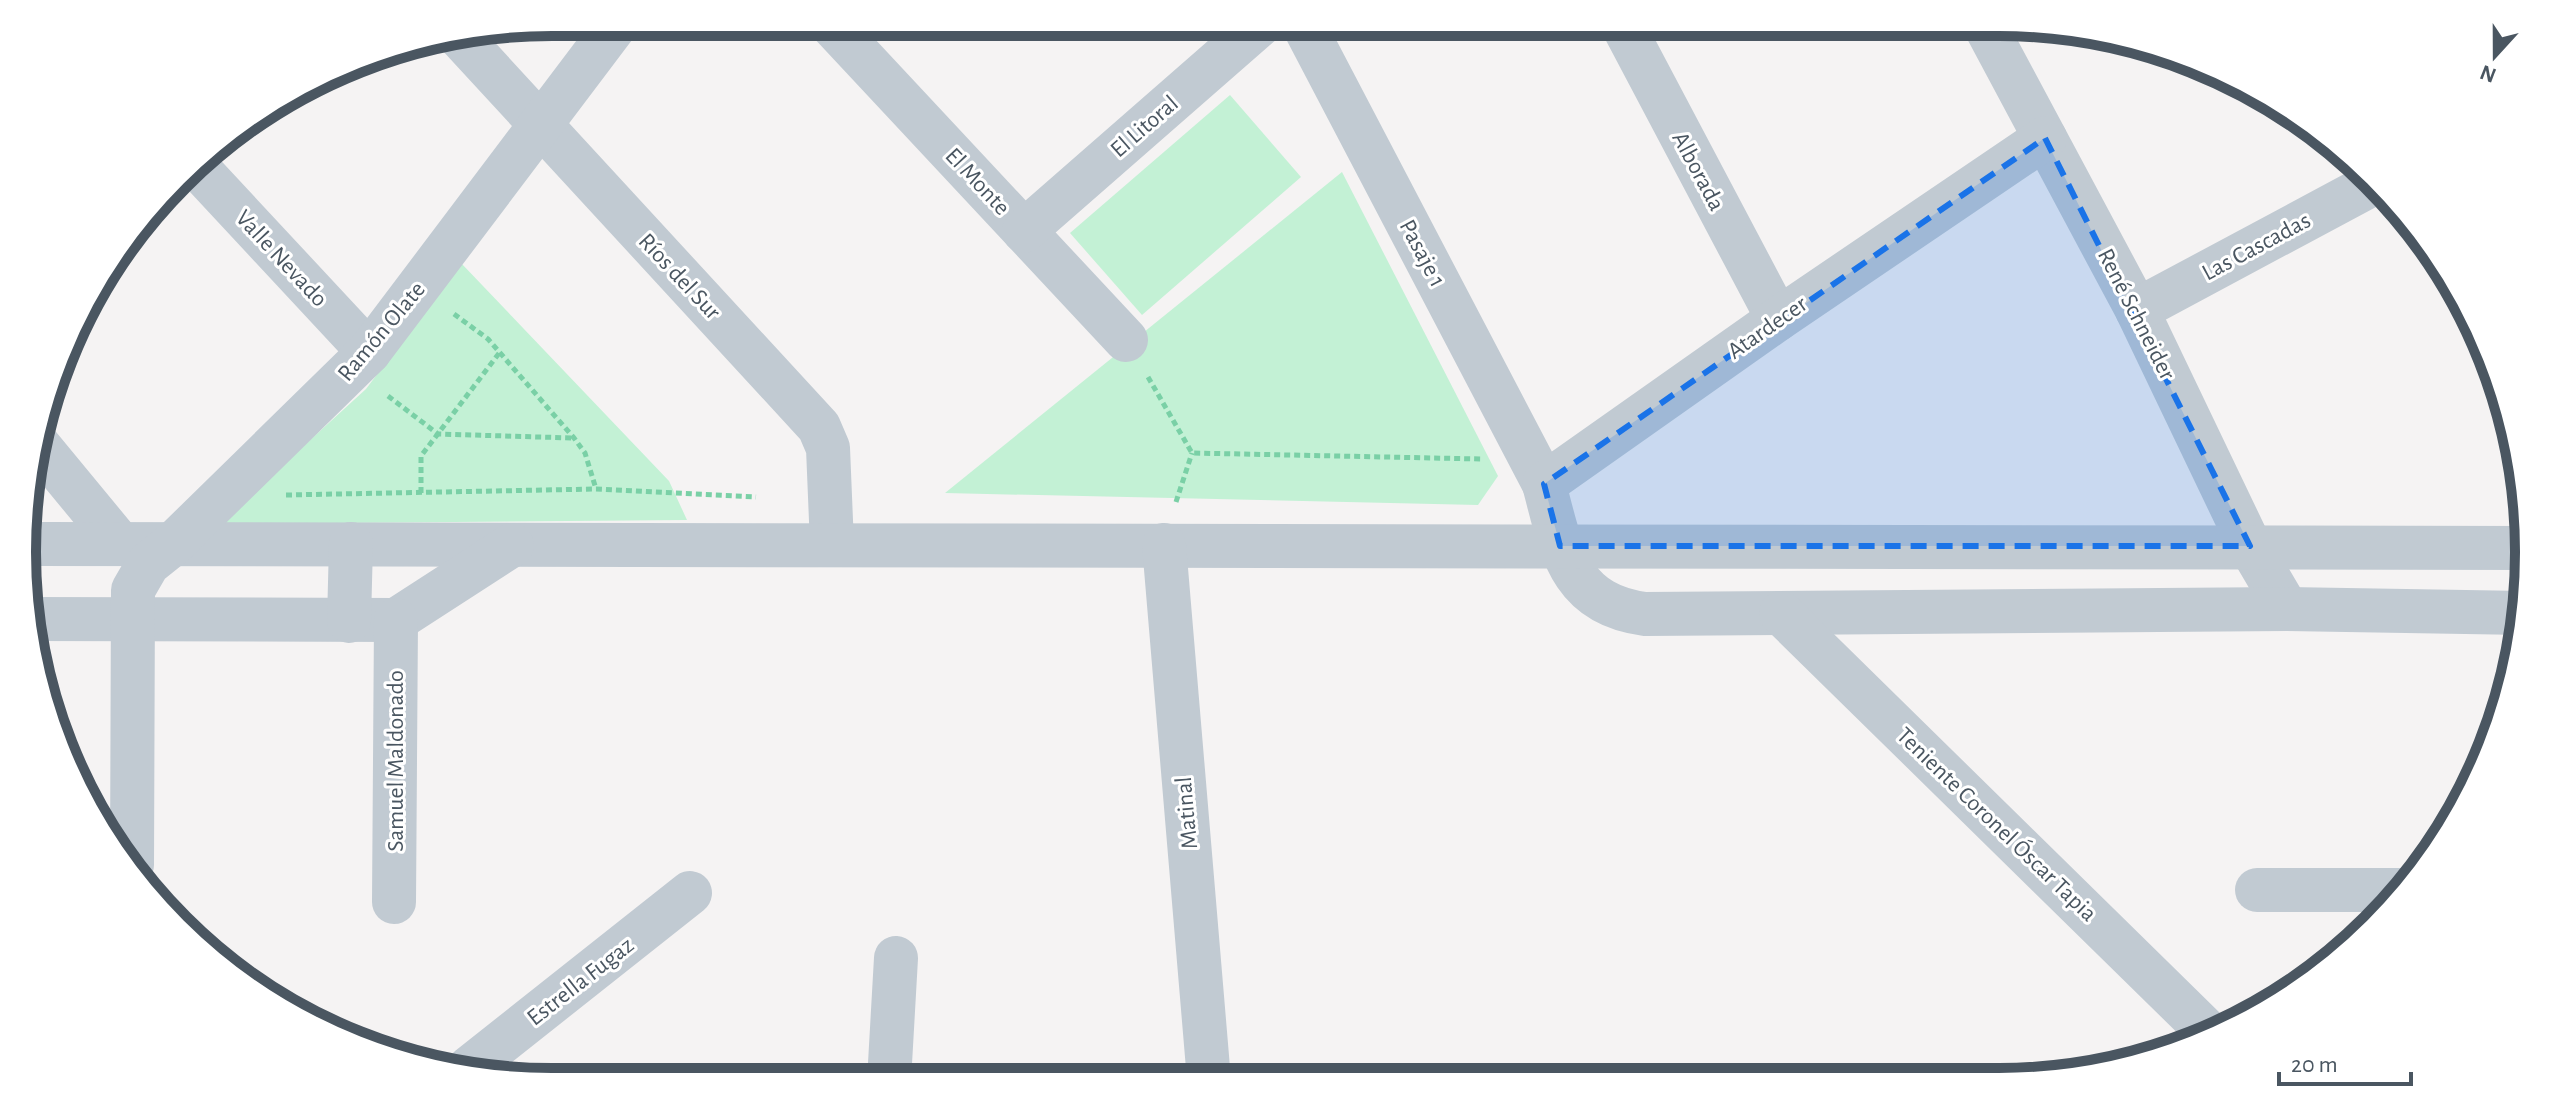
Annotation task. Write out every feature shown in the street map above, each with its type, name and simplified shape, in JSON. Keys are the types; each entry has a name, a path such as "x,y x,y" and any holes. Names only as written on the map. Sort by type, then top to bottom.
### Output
{"street":[{"name":"Ramón Olate","path":"132,851 133,590 148,564 173,544 360,360 607,36"},
{"name":"El Monte","path":"853,36 1024,231 1126,340"},
{"name":"El Litoral","path":"1024,231 1247,36"},
{"name":"Pasaje 1","path":"1309,36 1538,472"},
{"name":"Alborada","path":"1628,36 1778,319"},
{"name":"René Schneider","path":"1990,36 2137,310 2250,546 2287,609"},
{"name":"Ríos del Sur","path":"466,43 819,427 828,448 832,545"},
{"name":"Atardecer","path":"1538,472 1778,319 2045,138"},
{"name":"Valle Nevado","path":"202,173 360,360"},
{"name":"Las Cascadas","path":"2137,310 2365,188"},
{"path":"46,454 120,544"},
{"path":"1538,472 1567,564 1592,594 1627,611 1645,614 2287,609 2512,613"},
{"path":"36,544 2515,548"},
{"path":"349,621 351,544"},
{"path":"40,619 396,620 512,545"},
{"name":"Matinal","path":"1164,545 1208,1068"},
{"name":"Teniente Coronel Óscar Tapia","path":"1781,613 2202,1026"},
{"name":"Samuel Maldonado","path":"394,902 396,620"},
{"path":"2257,890 2389,890"},
{"name":"Estrella Fugaz","path":"476,1062 690,893"},
{"path":"890,1068 896,958"}],"path":[{"path":"417,288 488,339 500,352 585,453 596,489"},
{"path":"1126,340 1192,453 1175,503"},
{"path":"421,493 421,456 500,352"},
{"path":"360,360 438,434 574,438"},
{"path":"1192,453 1538,472"}],"highlighted area":[{"path":"2045,138 2250,546 1560,546 1544,484"}],"green space":[{"path":"1230,95 1301,177 1142,315 1070,233"},
{"path":"1342,172 1498,476 1478,505 945,493"},
{"path":"461,263 669,481 687,520 218,524 366,389"}]}
